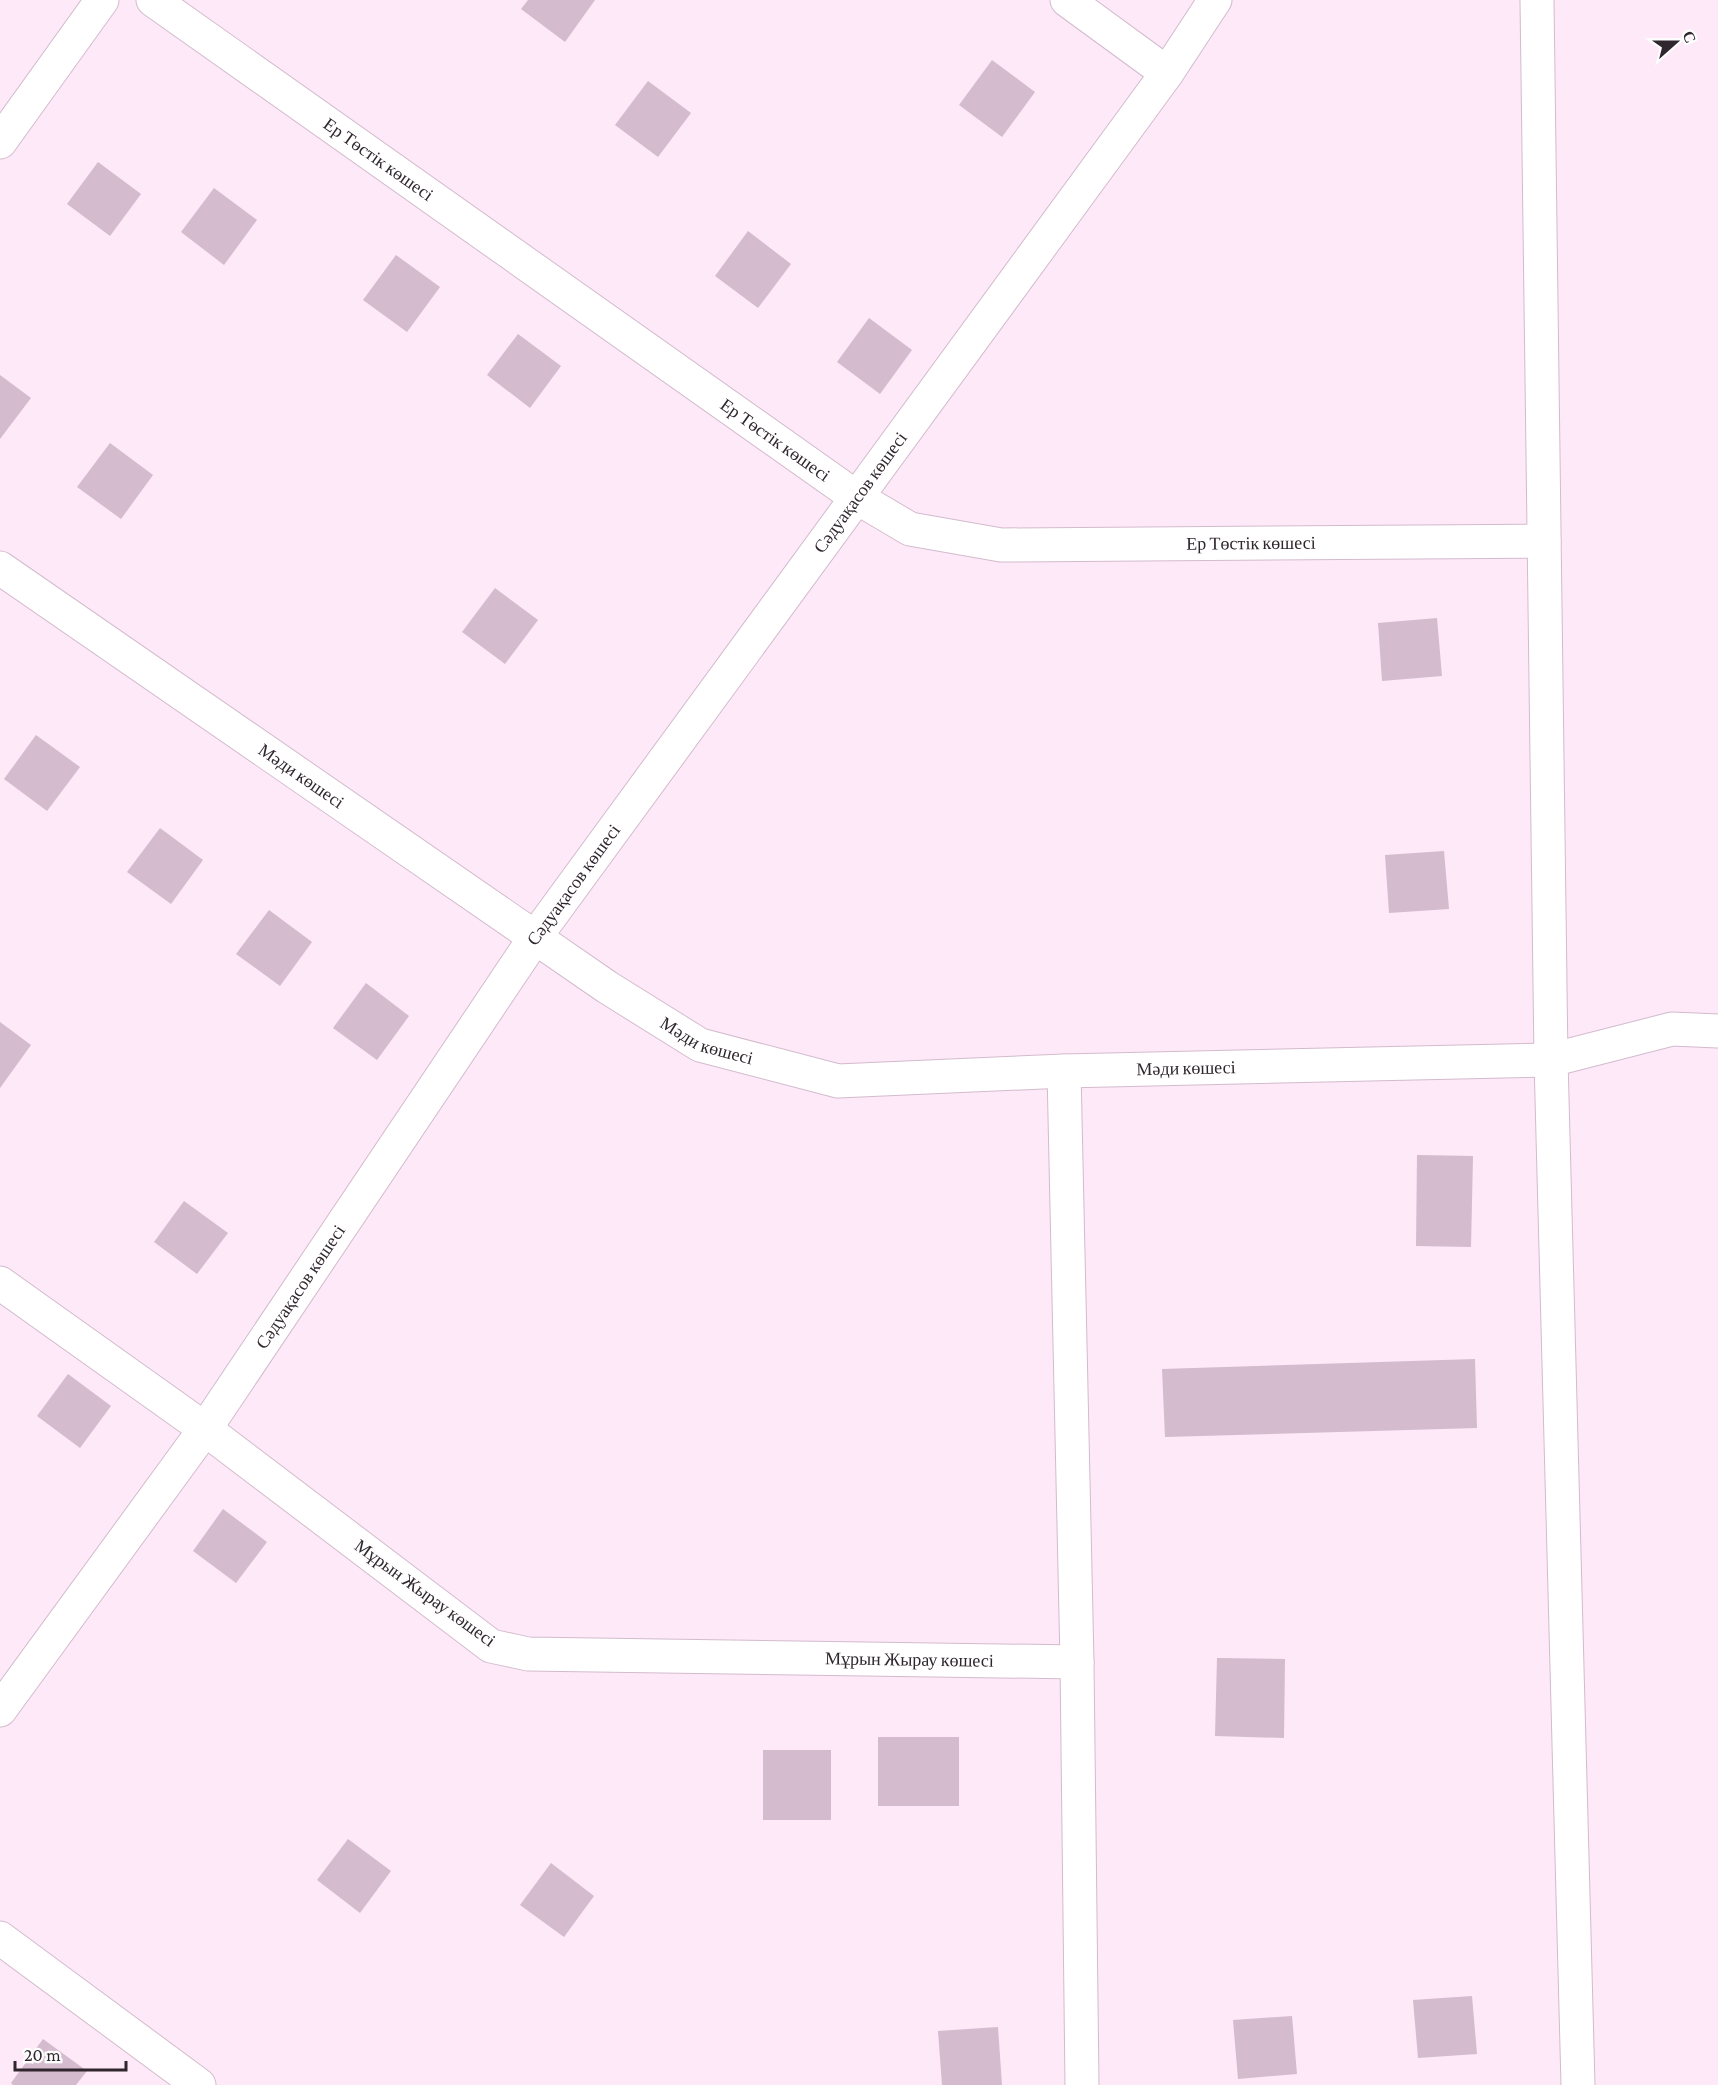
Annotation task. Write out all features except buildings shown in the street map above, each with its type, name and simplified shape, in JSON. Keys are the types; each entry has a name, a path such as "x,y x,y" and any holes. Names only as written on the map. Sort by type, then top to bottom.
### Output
{"street":[{"path":"0,142 102,0"},
{"name":"Ер Төстік көшесі","path":"153,0 856,497 910,529 1001,545 1544,541"},
{"path":"1067,0 1167,73"},
{"name":"Сәдуақасов көшесі","path":"0,1710 205,1430 536,936 1167,73 1215,0"},
{"path":"1537,0 1551,1060 1578,2085"},
{"name":"Мәди көшесі","path":"0,568 607,987 700,1045 838,1081 1064,1071 1551,1060 1672,1029 1718,1031"},
{"path":"1064,1071 1077,1662 1082,2085"},
{"name":"Мұрын Жырау көшесі","path":"0,1283 205,1430 491,1646 528,1654 1077,1662"},
{"path":"0,1938 199,2085"}]}
